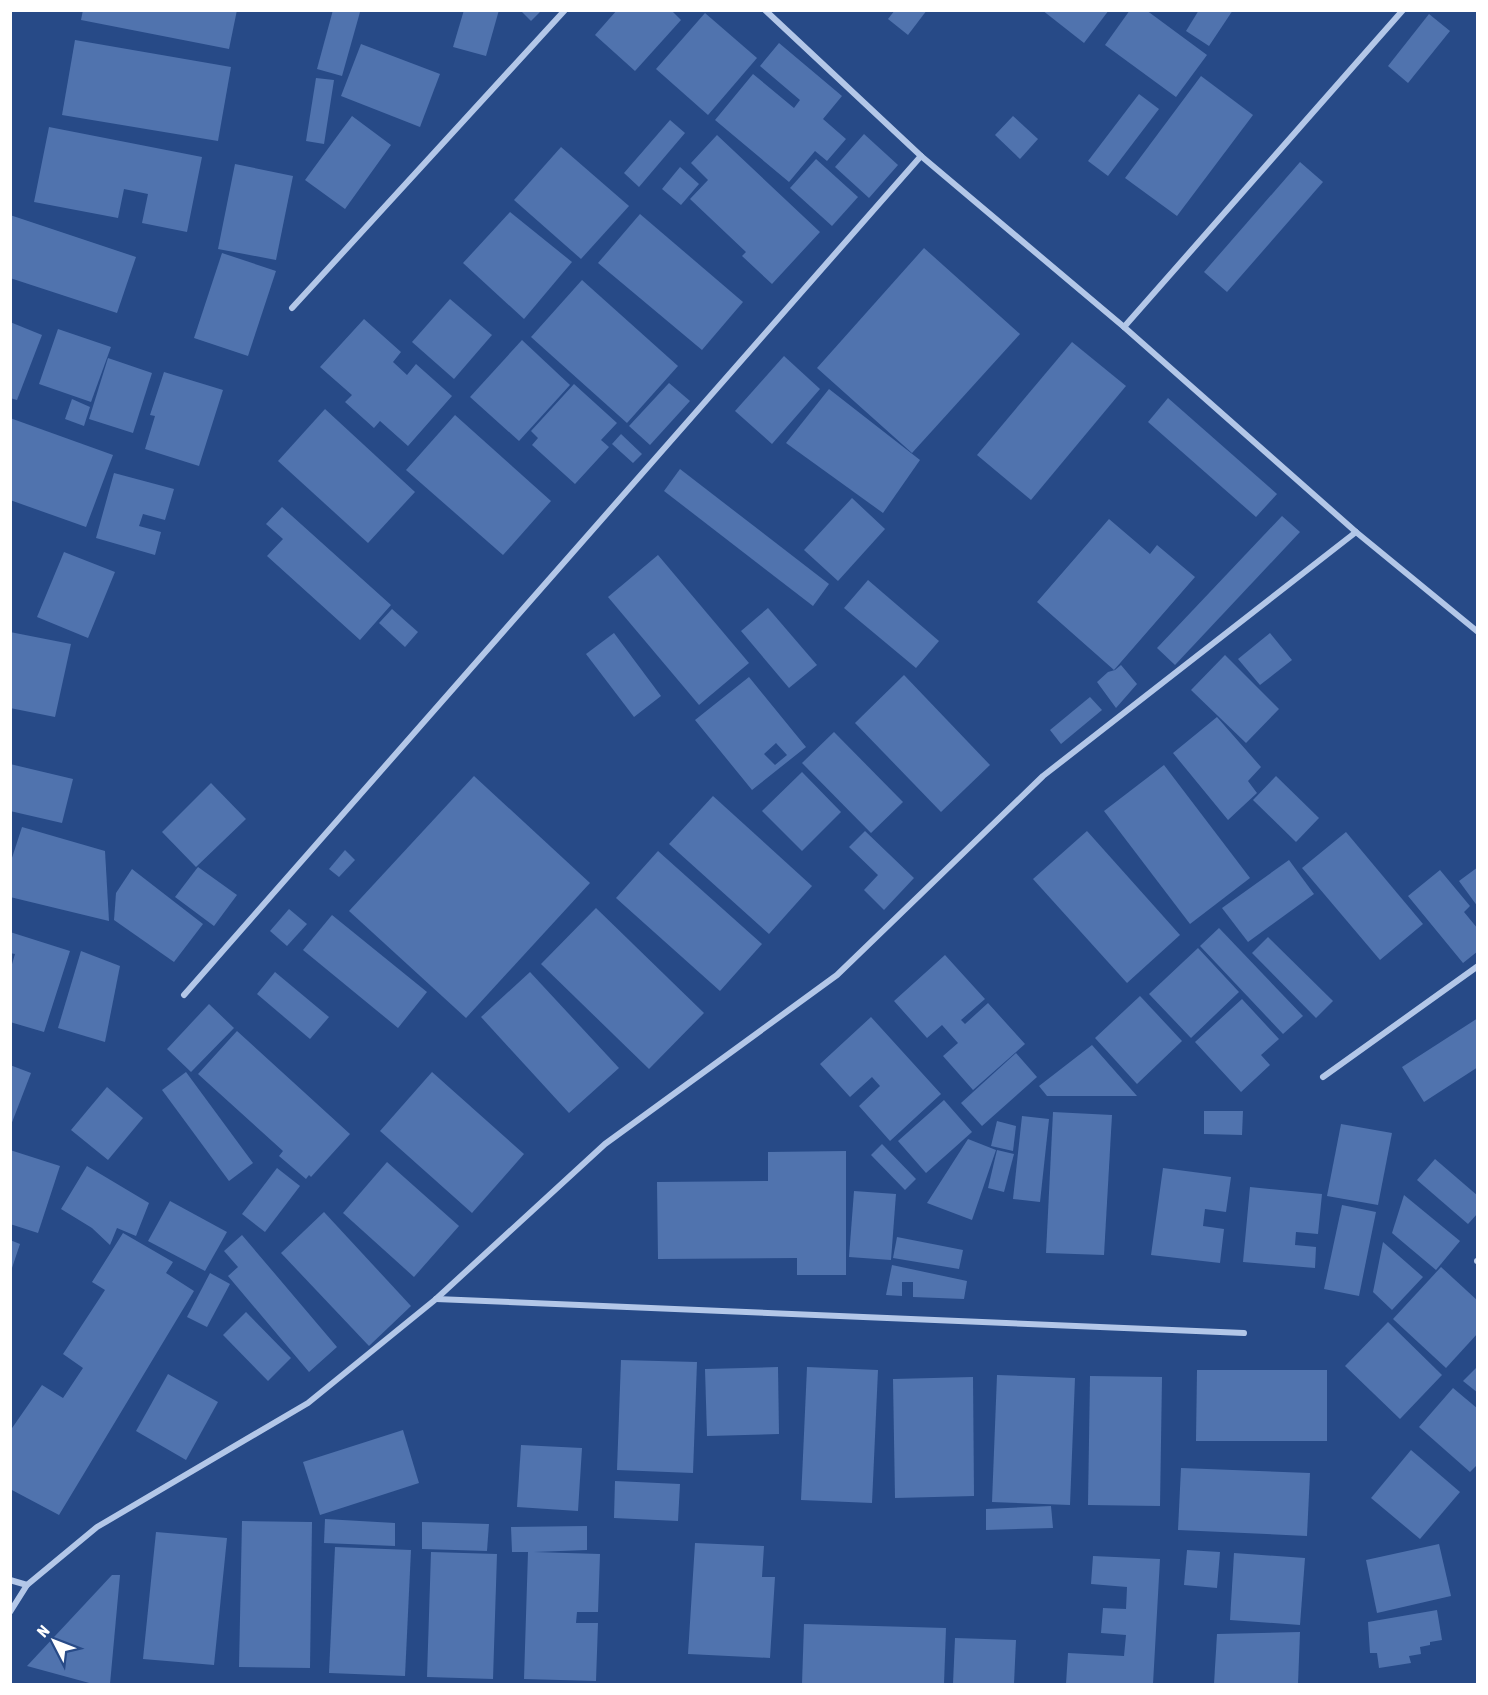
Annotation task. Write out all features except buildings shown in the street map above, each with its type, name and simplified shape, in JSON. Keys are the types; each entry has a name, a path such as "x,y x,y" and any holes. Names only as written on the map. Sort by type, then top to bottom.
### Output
{"street":[{"path":"292,308 565,10"},
{"path":"765,10 921,156 1124,327 1356,532 1478,632"},
{"path":"1124,327 1403,10"},
{"path":"184,994 921,156"},
{"path":"10,1612 27,1585 98,1527 308,1403 436,1299 605,1144 837,975 1043,776 1356,532"},
{"path":"1323,1077 1478,966"},
{"path":"436,1299 1244,1333"},
{"path":"10,1580 27,1585"}]}
